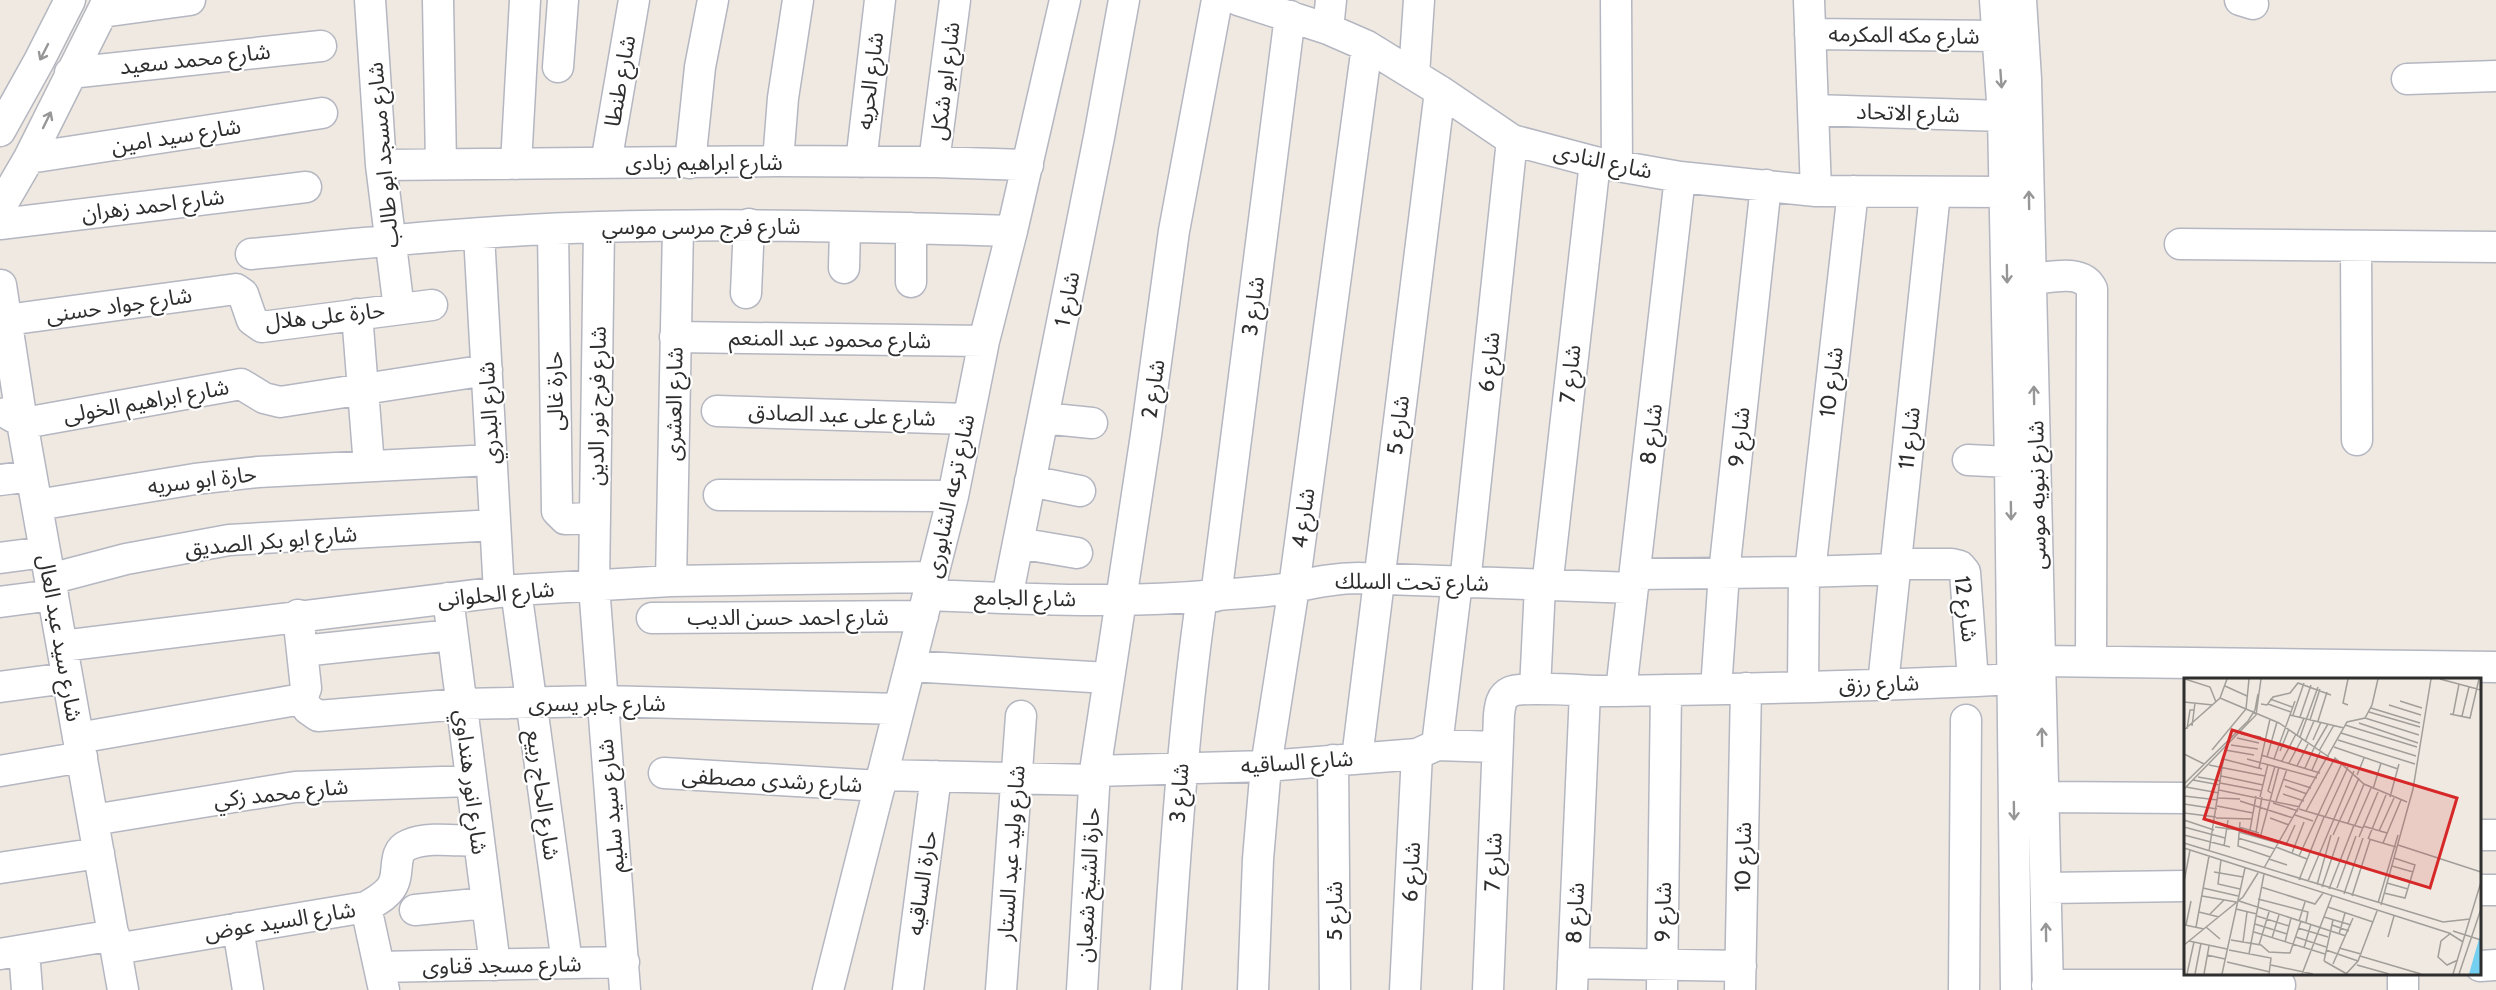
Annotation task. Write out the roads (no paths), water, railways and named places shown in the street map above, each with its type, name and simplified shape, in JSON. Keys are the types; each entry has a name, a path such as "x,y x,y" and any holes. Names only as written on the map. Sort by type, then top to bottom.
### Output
{"street":[{"path":"0,131 70,0"},
{"path":"0,208 29,158 105,6 190,0"},
{"name":"شارع مسجد ابو طالب","path":"370,0 381,165 399,309"},
{"path":"438,0 441,164"},
{"path":"516,164 525,0"},
{"path":"558,67 563,0"},
{"name":"شارع طنطا","path":"606,163 634,0"},
{"path":"690,163 700,68 713,0"},
{"path":"778,161 783,98 798,0"},
{"name":"شارع الحريه","path":"861,162 880,0"},
{"name":"شارع ابو شكل","path":"934,162 956,0"},
{"name":"شارع ترعه الشابورى","path":"828,990 953,496 984,341 1028,165 1065,0"},
{"name":"شارع 1","path":"1006,598 1124,0"},
{"name":"شارع 2","path":"1095,775 1148,423 1174,231 1217,0"},
{"name":"شارع النادى","path":"1238,0 1328,29 1367,46 1440,91 1512,140 1606,164 1680,177 1816,191 2005,192"},
{"path":"1328,29 1331,0"},
{"path":"1414,75 1419,0"},
{"name":"شارع 7","path":"1543,586 1606,164 1616,0"},
{"path":"1809,0 1816,191"},
{"name":"شارع نبويه موسى","path":"1995,0 2003,117 2010,462 2043,797 2048,987"},
{"name":"شارع نبويه موسى","path":"2016,990 2015,889 2032,673 2031,279 2026,79 2020,0"},
{"name":"شارع 3","path":"1166,990 1189,685 1209,596 1290,16"},
{"name":"شارع مكه المكرمه","path":"1810,34 1998,36"},
{"name":"شارع محمد سعيد","path":"70,73 321,46"},
{"name":"شارع 4","path":"1253,990 1258,859 1266,766 1294,587 1367,46"},
{"path":"2407,79 2496,76"},
{"name":"شارع 5","path":"1335,990 1345,759 1379,579 1440,91"},
{"name":"شارع الاتحاد","path":"1813,110 2003,117"},
{"name":"شارع سيد امين","path":"29,158 322,113"},
{"name":"شارع 6","path":"1405,990 1427,750 1461,583 1512,140"},
{"name":"شارع ابراهيم زبادى","path":"381,165 778,161 1028,165"},
{"name":"شارع 8","path":"1621,691 1680,177"},
{"name":"شارع 9","path":"1716,689 1724,573 1766,185"},
{"name":"شارع احمد زهران","path":"0,224 306,187"},
{"name":"شارع 10","path":"1803,686 1807,572 1853,191"},
{"name":"شارع 11","path":"1883,684 1935,193"},
{"path":"746,293 748,224"},
{"name":"شارع فرج مرسى موسي","path":"251,254 390,241 599,227 748,224 1012,231"},
{"path":"844,268 845,226"},
{"name":"شارع فرج نور الدين","path":"594,586 599,227"},
{"name":"شارع العشرى","path":"671,581 678,227"},
{"path":"910,282 911,228"},
{"name":"حارة غالى","path":"553,229 557,511 565,519 595,518"},
{"name":"شارع البدري","path":"479,235 495,525 507,591"},
{"path":"2180,244 2496,247"},
{"path":"2356,246 2357,441"},
{"path":"2031,279 2075,276 2085,280 2092,289 2091,661"},
{"name":"شارع سيد عبد العال","path":"1,285 11,417 34,491 123,990"},
{"name":"حارة على هلال","path":"239,290 243,294 252,320 262,327 432,304"},
{"name":"شارع جواد حسنى","path":"3,320 239,290"},
{"path":"357,314 369,466"},
{"name":"شارع محمود عبد المنعم","path":"675,337 984,341"},
{"name":"شارع ابراهيم الخولى","path":"11,417 30,422 241,384 264,398 280,402 487,370"},
{"name":"شارع على عبد الصادق","path":"717,411 967,419"},
{"path":"1043,417 1092,423"},
{"name":"حارة ابو سريه","path":"0,480 34,491 258,472 492,460"},
{"path":"1968,460 2010,462"},
{"path":"1030,481 1080,491"},
{"path":"719,495 953,496"},
{"name":"شارع ابو بكر الصديق","path":"49,576 230,540 495,525"},
{"path":"1018,543 1077,553"},
{"path":"0,558 49,576"},
{"name":"شارع 12","path":"1896,567 1952,564 1960,566 1965,572 1973,681"},
{"name":"شارع تحت السلك","path":"1120,599 1209,596 1294,587 1336,578 1543,586 1724,573 1807,572 1896,567"},
{"path":"0,602 49,576"},
{"name":"شارع الحلوانى","path":"62,646 298,615 507,591 671,581 928,596"},
{"name":"شارع سيد سليم","path":"594,586 625,976"},
{"path":"1534,690 1543,586"},
{"name":"شارع الحاج ربيع","path":"507,591 530,703 567,963"},
{"name":"شارع الجامع","path":"928,596 1120,599"},
{"name":"شارع احمد حسن الديب","path":"652,618 928,596"},
{"name":"شارع انور هنداوي","path":"448,598 495,965"},
{"path":"0,771 80,748 302,699 306,688 298,615"},
{"path":"302,651 452,635"},
{"name":"شارع رزق","path":"1621,691 1973,681 2032,673 2091,661 2496,667"},
{"path":"910,666 1108,678"},
{"path":"0,687 67,678"},
{"name":"شارع 10","path":"1740,978 1746,688"},
{"name":"شارع 7","path":"1488,990 1497,747 1502,700 1509,692 1522,689 1621,691"},
{"name":"شارع 9","path":"1662,977 1665,690"},
{"name":"شارع 8","path":"1573,976 1585,692"},
{"name":"شارع جابر يسرى","path":"302,699 308,709 318,716 461,704 602,700 899,709"},
{"name":"شارع وليد عبد الستار","path":"1001,990 1021,716"},
{"path":"1964,990 1966,720"},
{"name":"شارع الساقيه","path":"881,781 936,776 1095,775 1181,768 1266,766 1427,750 1497,747"},
{"name":"شارع رشدى مصطفى","path":"664,773 881,781"},
{"name":"حارة الشيخ شعبان","path":"1082,990 1095,775"},
{"name":"حارة الساقيه","path":"908,990 936,776"},
{"name":"شارع محمد زكي","path":"93,820 296,787 470,781"},
{"path":"2043,797 2184,798"},
{"name":"شارع السيد عوض","path":"12,952 238,928 366,907 386,894 394,883 398,856 405,845 420,841 478,841"},
{"path":"0,868 99,853"},
{"path":"2046,888 2184,886"},
{"path":"1966,890 2015,889"},
{"path":"415,910 486,903"},
{"path":"366,907 382,978"},
{"path":"238,928 248,990"},
{"path":"12,952 27,990"},
{"name":"شارع مسجد قناوى","path":"382,978 495,965 567,963 625,976"},
{"path":"2481,966 2496,965"},
{"path":"1573,976 1740,978"},
{"path":"2048,987 2280,983"}]}
